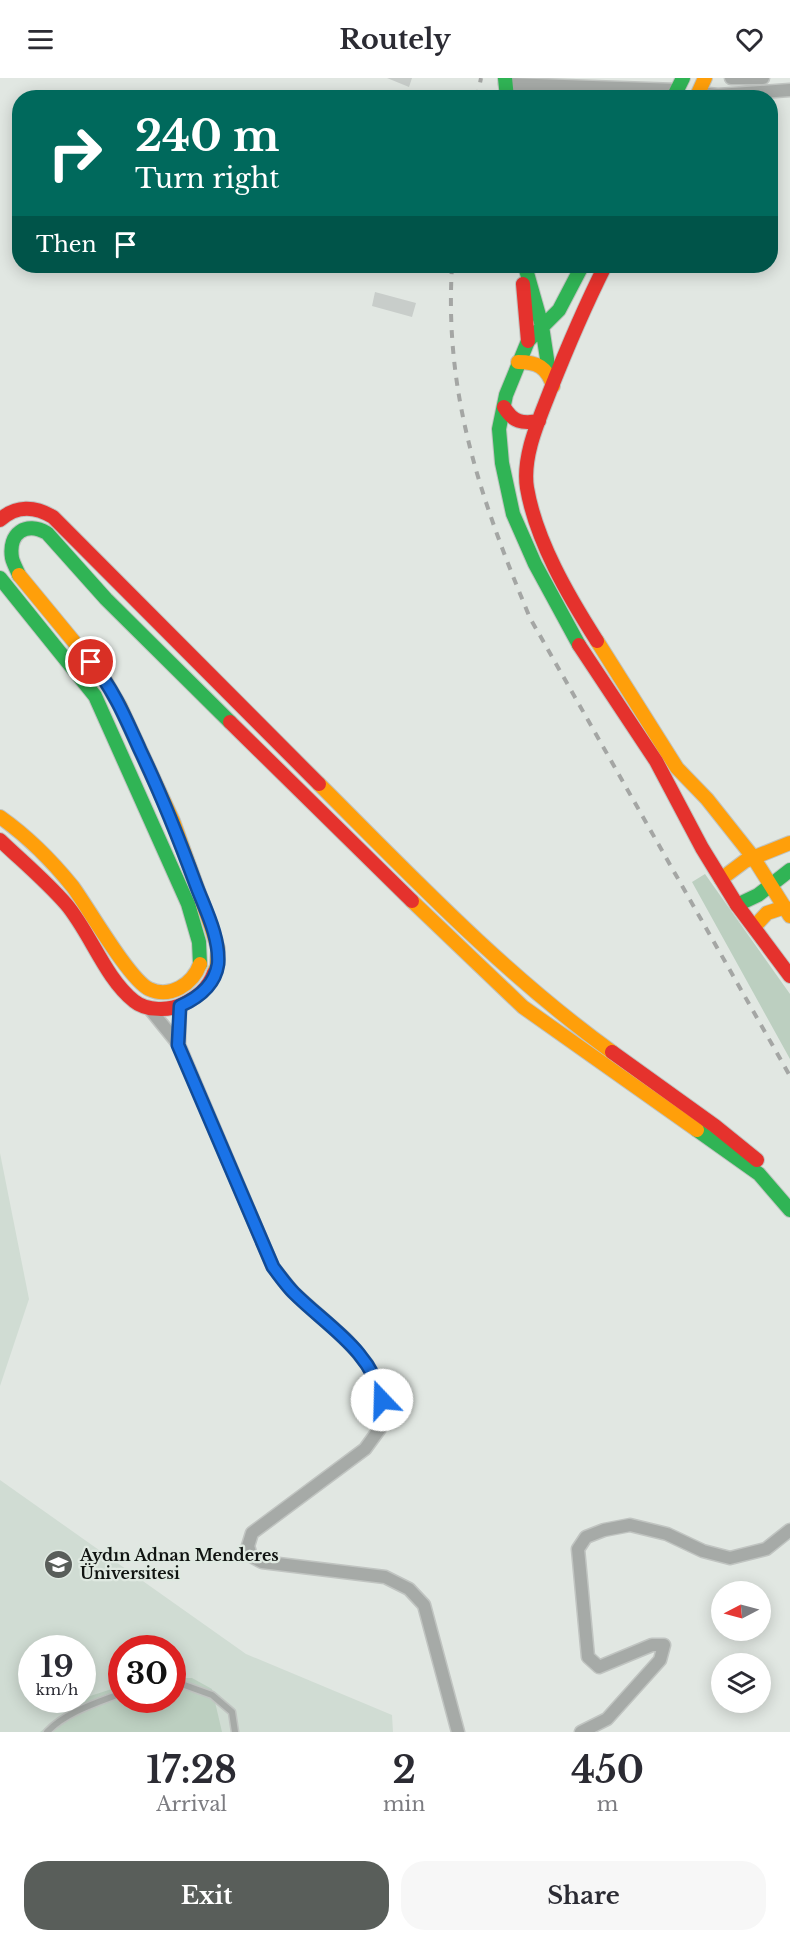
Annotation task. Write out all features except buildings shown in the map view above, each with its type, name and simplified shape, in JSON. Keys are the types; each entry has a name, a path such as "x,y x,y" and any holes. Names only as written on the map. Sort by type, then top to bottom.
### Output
{"street":[{"path":"731,78 763,78"},
{"path":"506,86 570,82 644,83 678,89"},
{"path":"524,273 523,287 528,341"},
{"path":"527,273 542,326 553,386"},
{"path":"578,273 559,310 528,341 518,362 504,407 499,429 502,463 513,514 535,564 573,637 656,761 737,905 790,976"},
{"path":"602,273 578,320 539,421 529,455 527,487 535,516 555,569 575,607 677,768 707,799 753,856 787,911"},
{"path":"518,362 529,361 542,366 549,372"},
{"path":"504,407 510,418 518,423 539,421"},
{"path":"0,520 6,512 25,508 45,511 53,517 405,870 517,977 593,1038 715,1126 768,1170 790,1196"},
{"path":"0,840 67,904 115,979 135,1002 162,1010 180,1006 203,992 218,966 218,949 173,821 120,706 103,677 21,579 12,559 12,543 19,532 28,527 38,528 47,533 106,599 393,883 523,1007 759,1174 790,1210"},
{"path":"0,578 95,696 188,904 199,942 200,964 195,976 189,983 177,990 160,993 148,989 134,976 72,886 22,832 0,817"},
{"path":"721,879 735,866 753,856 790,843"},
{"path":"737,905 772,885 790,870"},
{"path":"754,927 762,916 773,908 787,911"},
{"path":"178,1045 180,1006"},
{"path":"149,1008 178,1045 273,1267 293,1292 346,1339 367,1364 379,1386 386,1414 381,1427 365,1449 252,1533 248,1546 251,1556 262,1563 386,1577 409,1589 424,1605 458,1732"},
{"path":"581,1732 607,1719 660,1660 664,1644 652,1645 599,1667 588,1657 578,1549 586,1537 604,1530 630,1526 667,1534 703,1551 730,1558 766,1549 790,1530"}],"lane":[{"path":"186,1685 212,1695 232,1712 235,1732"},
{"path":"46,1732 54,1724 108,1698"}],"shaded area":[{"path":"0,1153 29,1299 0,1386"},
{"name":"Aydın Adnan Menderes Üniversitesi","path":"0,1480 246,1654 392,1715 393,1732 0,1732"}],"green space":[{"path":"705,874 790,994 790,1059 692,882"},
{"path":"186,1678 192,1678 212,1689 222,1732 40,1732 65,1713 96,1713 96,1694 108,1690 108,1713 186,1713"}],"railway":[{"path":"479,90 481,78"},
{"path":"452,273 451,313 460,403 482,489 530,618 790,1076"}],"traffic: fast":[{"path":"505,78 506,90"},
{"path":"677,90 683,78"},
{"path":"527,273 542,326 549,372"},
{"path":"578,273 559,310 528,341 506,395 499,429 502,463 513,514 535,564 579,645"},
{"path":"19,575 11,549 16,536 32,528 47,533 106,599 230,722"},
{"path":"0,578 95,696 188,904 199,942 200,964"},
{"path":"737,905 758,895 790,870"},
{"path":"697,1130 759,1174 790,1210"}],"traffic: slow":[{"path":"700,90 705,78"},
{"path":"518,362 531,363 540,367 548,374 553,386"},
{"path":"19,575 103,677 120,706 173,821 211,926 218,949 217,966 214,973"},
{"path":"597,641 677,768 707,799 753,857 790,916"},
{"path":"319,784 496,957 572,1022 612,1052"},
{"path":"0,817 48,858 65,877 120,958 149,989 165,992 180,988 192,978 200,964"},
{"path":"721,879 745,861 790,843"},
{"path":"412,901 523,1007 697,1130"},
{"path":"754,927 767,913 785,907"}],"traffic: jam":[{"path":"597,641 565,587 546,548 531,508 526,476 532,438 556,375 602,273"},
{"path":"523,284 528,341"},
{"path":"504,407 518,421 539,421"},
{"path":"0,520 12,512 26,509 33,509 53,517 319,784"},
{"path":"579,645 656,761 702,848 737,905 790,976"},
{"path":"230,722 412,901"},
{"path":"0,840 66,904 75,915 106,968 134,1001 145,1007 158,1009 178,1006 202,992 214,973"},
{"path":"612,1052 715,1126 757,1160"}],"place":[{"name":"Aydın Adnan Menderes Üniversitesi","path":"59,1564"}],"route":[{"path":"91,662 120,706 173,821 218,949 218,966 212,979 203,992 180,1006 178,1045 273,1267 293,1292 346,1339 367,1364 379,1386 382,1400"}]}
